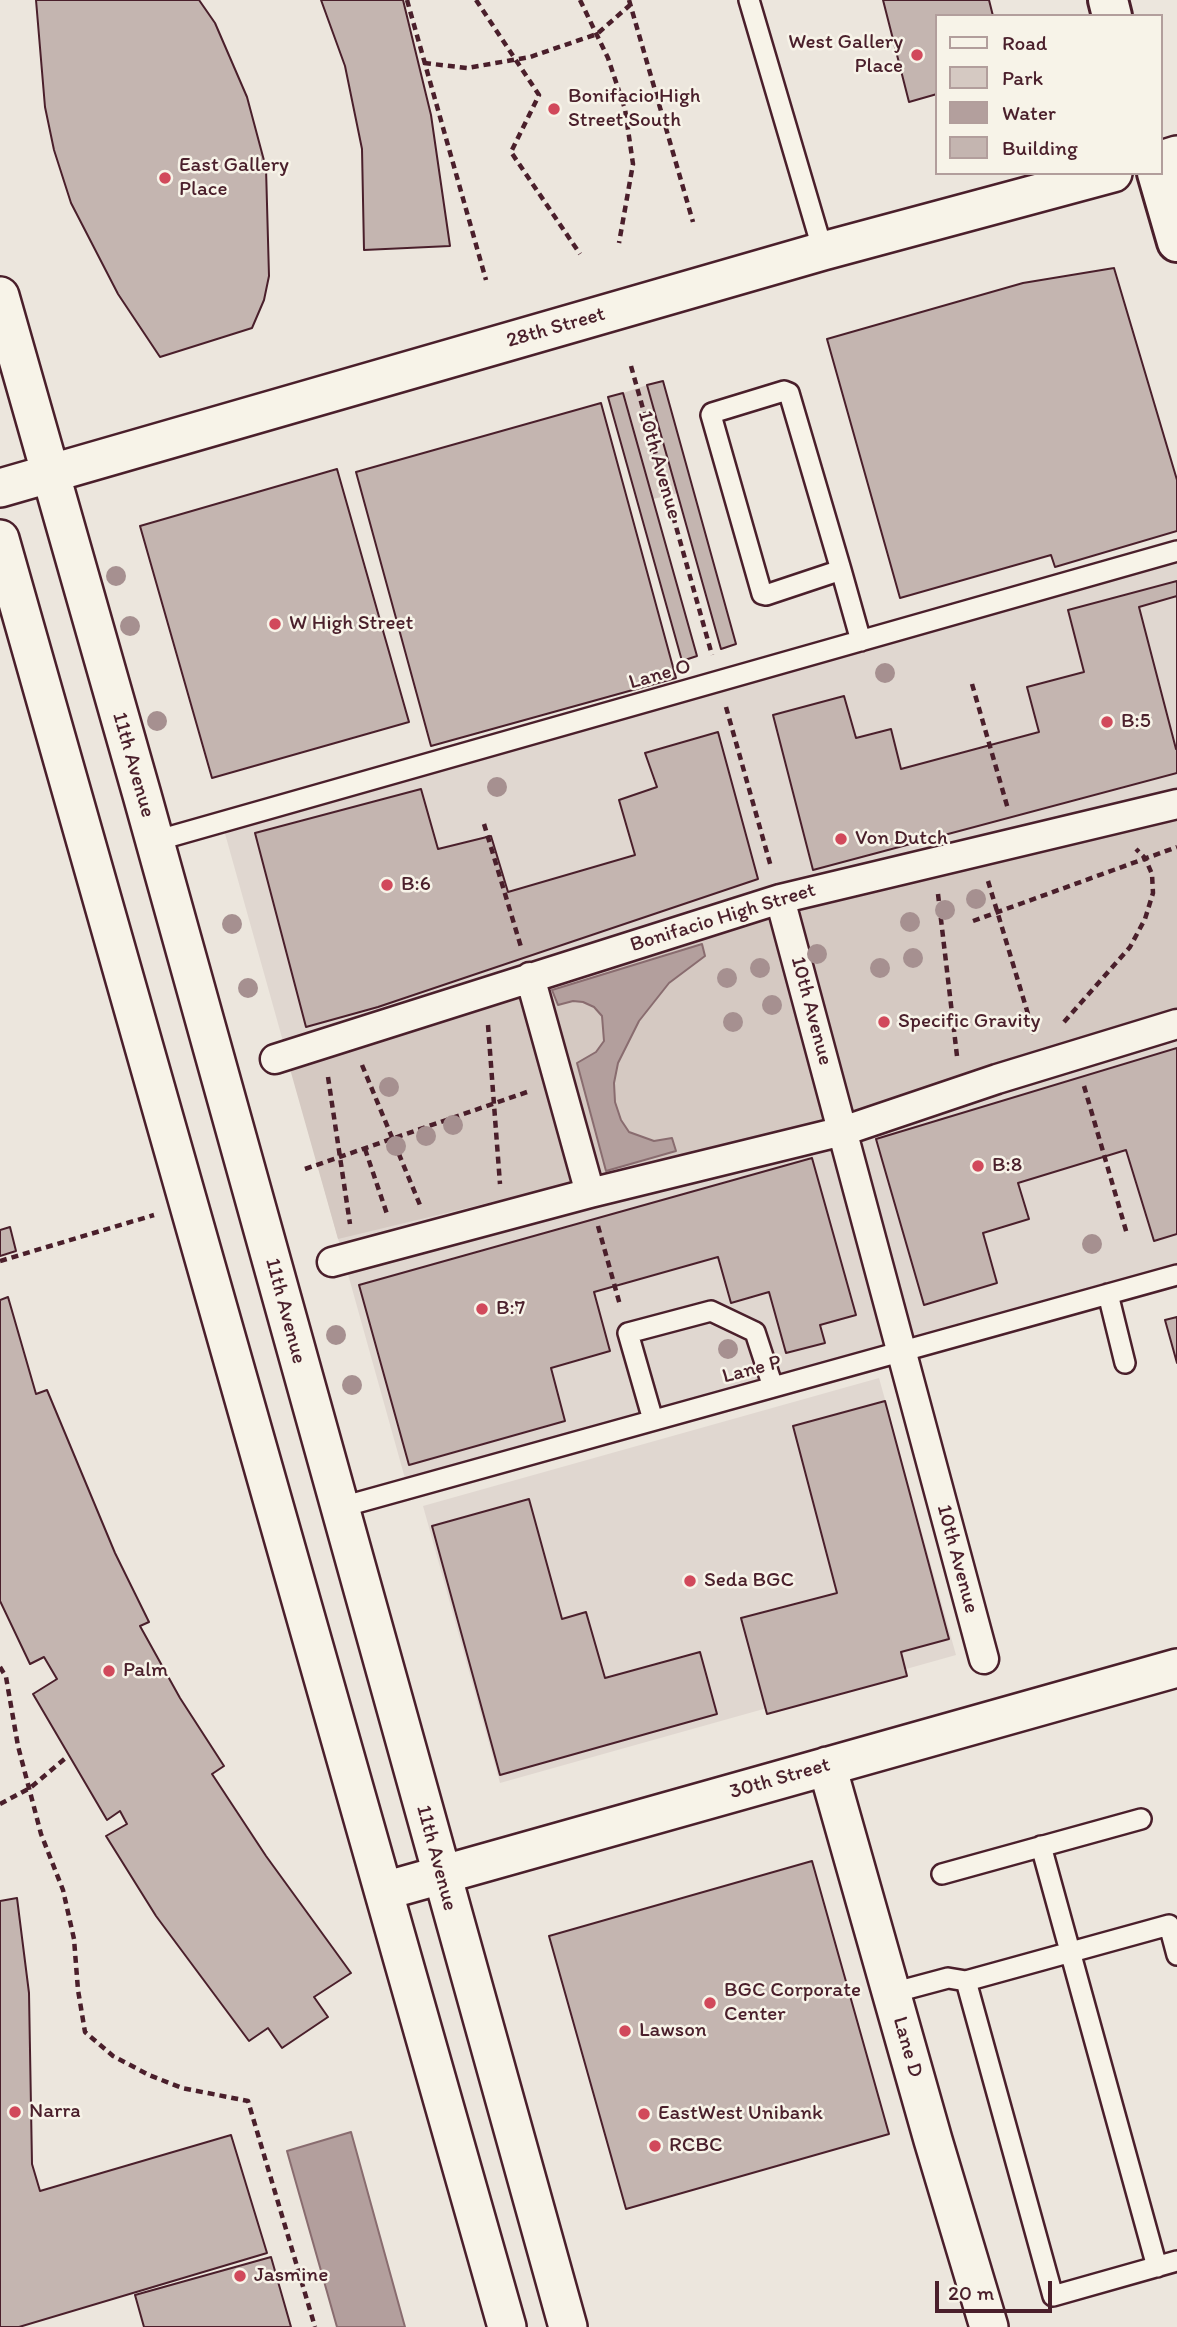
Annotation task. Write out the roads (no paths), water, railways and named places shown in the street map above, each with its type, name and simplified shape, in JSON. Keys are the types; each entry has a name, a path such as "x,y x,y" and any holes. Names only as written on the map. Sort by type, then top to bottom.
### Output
{"street":[{"name":"28th Street","path":"0,488 823,251 1106,175"},
{"path":"1158,175 1177,242"},
{"name":"11th Avenue","path":"0,296 155,841 338,1508 568,2327"},
{"path":"0,539 507,2327"},
{"name":"Bonifacio High Street","path":"275,1059 780,899 1017,840 1177,804"},
{"name":"10th Avenue","path":"780,899 984,1659"},
{"path":"530,978 590,1193"},
{"path":"343,1259 590,1193 843,1131 997,1079 1177,1024"},
{"name":"30th Street","path":"384,1891 1177,1669"},
{"name":"Lane D","path":"827,1766 989,2327"}],"lane":[{"path":"749,0 823,251"},
{"path":"841,570 766,595 762,594 712,412 788,392 841,570 861,641"},
{"name":"Lane O","path":"155,841 1177,551"},
{"name":"Lane P","path":"338,1508 1177,1275"},
{"path":"1108,1294 1125,1363"},
{"path":"653,1420 628,1333 711,1311 755,1332 774,1387"},
{"path":"942,1874 1141,1819"},
{"path":"1041,1846 1157,2267"},
{"path":"892,1993 948,1978 965,1981 1169,1925 1177,1955"},
{"path":"965,1981 1053,2295 1177,2261"}],"water":[{"path":"702,944 705,956 669,983 639,1021 618,1063 614,1083 615,1102 621,1120 629,1132 654,1141 672,1138 676,1151 606,1171 577,1063 596,1052 604,1041 602,1016 594,1007 583,1002 573,1001 558,1005 552,990"},
{"path":"351,2132 405,2327 337,2327 287,2151"}],"place":[{"name":"West Gallery Place","path":"917,55"},
{"name":"Bonifacio High Street South","path":"554,109"},
{"name":"East Gallery Place","path":"165,178"},
{"name":"W High Street","path":"275,624"},
{"name":"B:5","path":"1107,722"},
{"name":"Von Dutch","path":"841,839"},
{"name":"B:6","path":"387,885"},
{"name":"Specific Gravity","path":"884,1022"},
{"name":"B:8","path":"978,1166"},
{"name":"B:7","path":"482,1309"},
{"name":"Seda BGC","path":"690,1581"},
{"name":"Palm","path":"109,1671"},
{"name":"BGC Corporate Center","path":"710,2003"},
{"name":"Lawson","path":"625,2031"},
{"name":"Narra","path":"15,2112"},
{"name":"EastWest Unibank","path":"644,2114"},
{"name":"RCBC","path":"655,2146"},
{"name":"Jasmine","path":"240,2276"}]}
